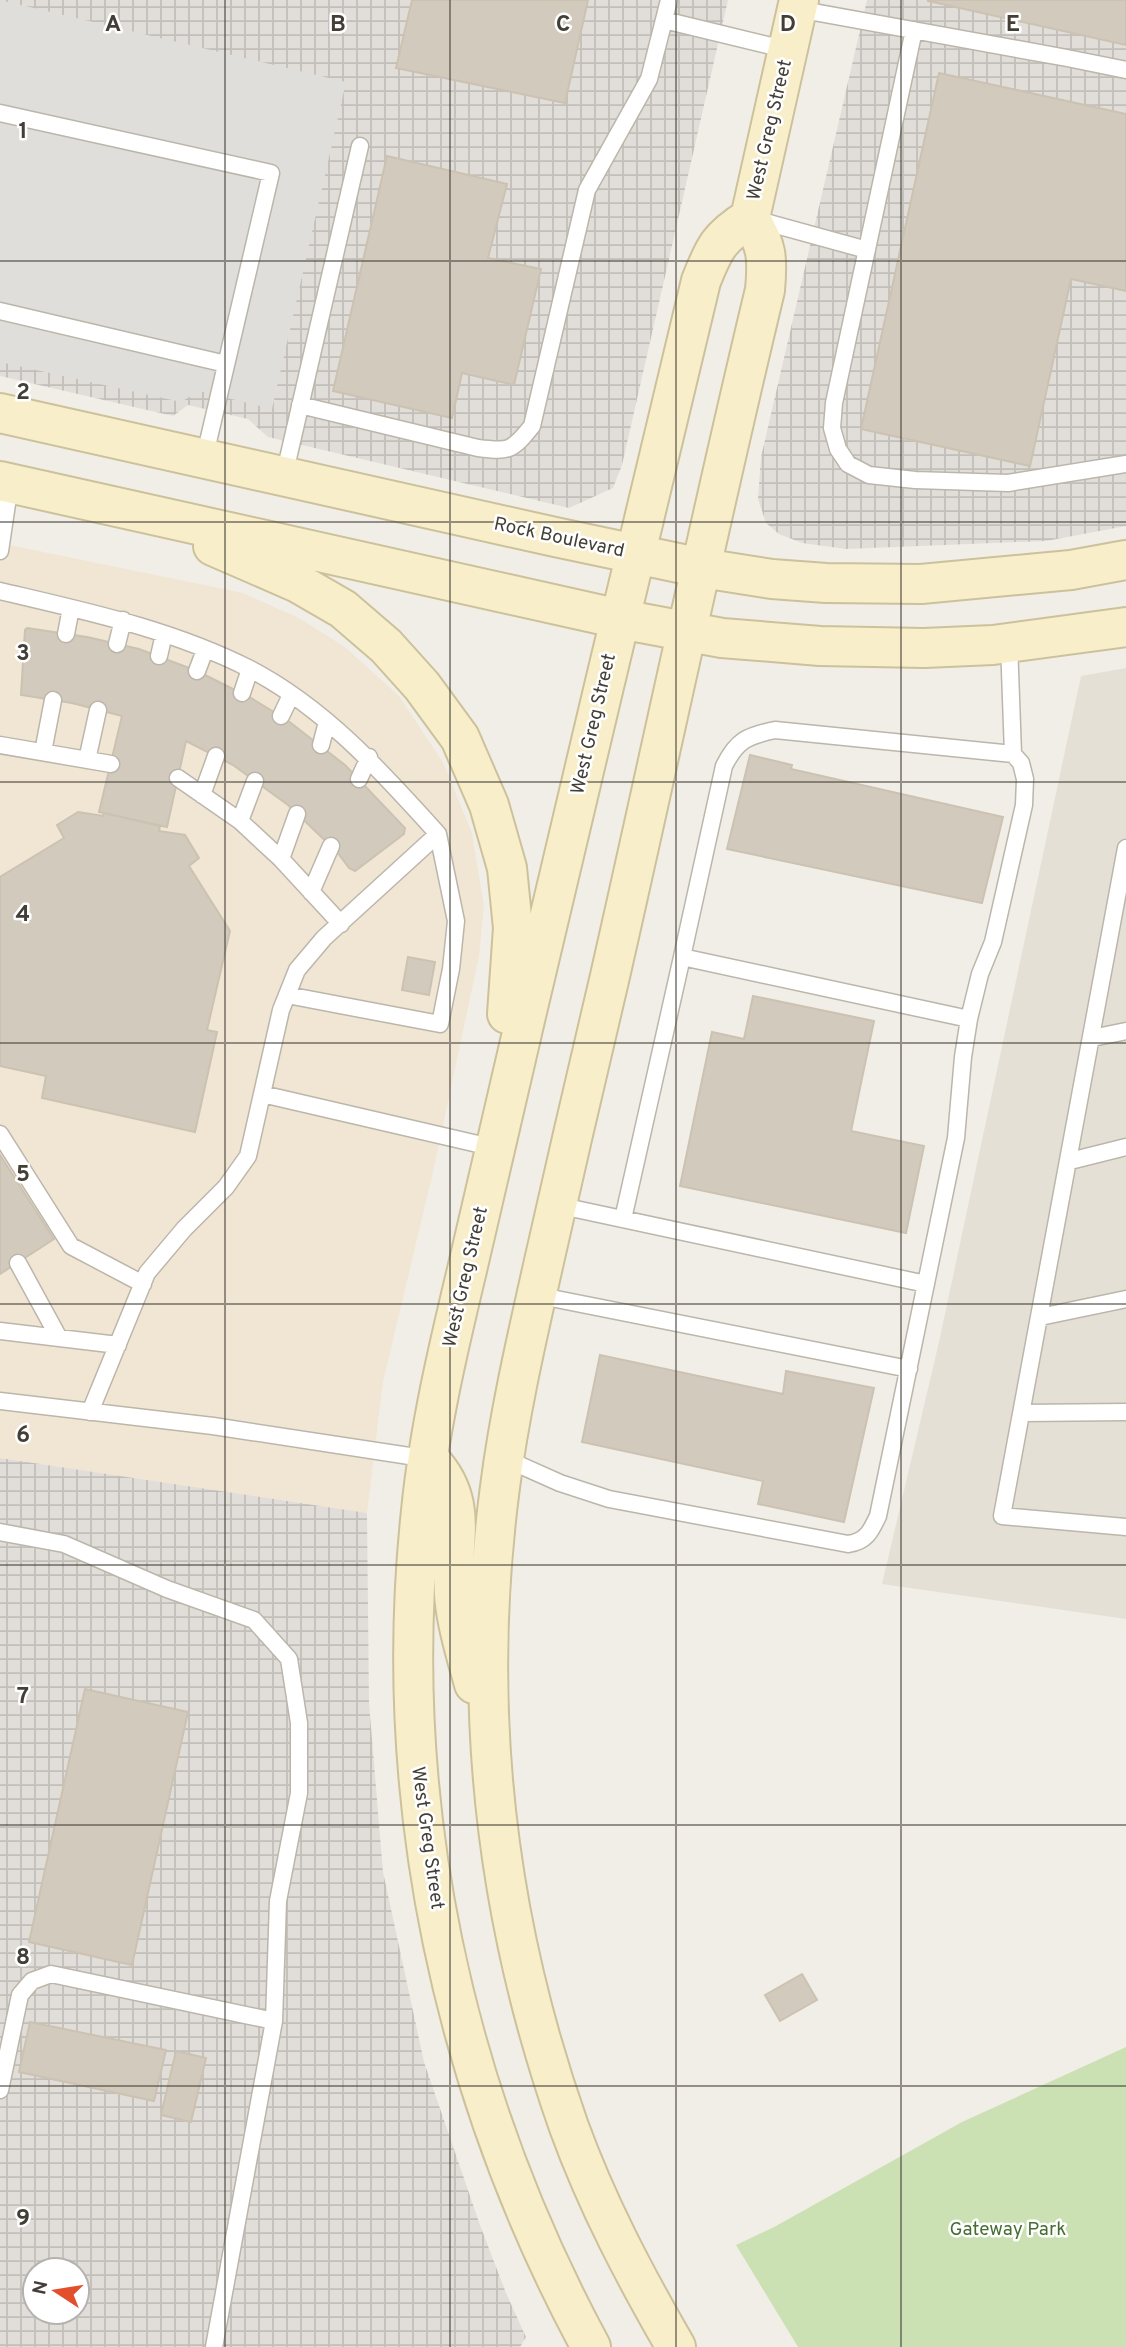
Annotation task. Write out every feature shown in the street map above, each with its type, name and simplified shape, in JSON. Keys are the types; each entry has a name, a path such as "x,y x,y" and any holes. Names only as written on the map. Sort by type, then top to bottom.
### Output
{"main road":[{"name":"West Greg Street","path":"676,2347 639,2284 599,2200 570,2130 548,2064 511,1919 497,1840 490,1755 487,1663 491,1572 510,1414 765,290 767,264 763,240 750,218 798,4"},
{"name":"West Greg Street","path":"591,2347 544,2252 492,2125 458,2011 437,1914 419,1789 414,1724 416,1583 421,1510 433,1424 459,1303 701,281 712,254 727,232 750,218"},
{"name":"Rock Boulevard","path":"0,413 702,568 799,581 921,584 1059,572 1126,561"},
{"path":"5,482 688,633 820,646 924,648 1009,643 1126,627"},
{"path":"134,511 298,583 343,609 386,646 422,686 460,738 489,805 507,868 513,928 495,1148"},
{"path":"429,1459 442,1472 450,1487 456,1523 454,1604 490,1755"}],"lane":[{"path":"300,405 478,448 502,451 517,445 533,426 587,190 649,79 669,0"},
{"path":"798,4 914,30 1126,70"},
{"path":"664,20 788,50"},
{"path":"914,30 834,403 832,428 838,449 849,464 869,475 915,480 1008,483 1126,464"},
{"path":"0,113 271,173 204,459"},
{"path":"284,476 360,146"},
{"path":"750,218 867,250"},
{"path":"0,311 226,364"},
{"path":"0,551 5,482"},
{"path":"0,591 123,620 250,669 291,695 369,757 438,834 456,921 452,968 440,1024 287,995"},
{"path":"66,634 71,608"},
{"path":"117,644 123,620"},
{"path":"159,656 164,634"},
{"path":"503,1458 560,1483 609,1499 848,1544 859,1543 870,1532 878,1516 956,1138 969,1019 980,974 993,942 1024,805 1025,779 1021,763 1013,754 1009,643"},
{"path":"197,671 205,650"},
{"path":"242,693 250,669"},
{"path":"281,716 291,695"},
{"path":"43,752 53,701"},
{"path":"87,760 99,710"},
{"path":"321,745 327,722"},
{"path":"623,1219 724,766 733,747 754,734 775,730 1013,754"},
{"path":"0,745 111,764"},
{"path":"202,795 216,756"},
{"path":"359,779 369,757"},
{"path":"178,778 240,821 281,859 341,923"},
{"path":"240,821 255,781"},
{"path":"281,859 297,814"},
{"path":"90,1412 147,1273 184,1229 226,1187 248,1156 281,1010 297,970 324,938 438,834"},
{"path":"312,892 331,846"},
{"path":"1126,848 1121,900 1092,1038 1002,1516 1126,1527"},
{"path":"682,957 969,1019"},
{"path":"1092,1038 1126,1031"},
{"path":"262,1094 495,1148"},
{"path":"0,1134 71,1246 143,1284"},
{"path":"1070,1161 1126,1147"},
{"path":"557,1205 926,1284"},
{"path":"18,1263 59,1338"},
{"path":"536,1296 909,1369"},
{"path":"1040,1317 1126,1299"},
{"path":"0,1331 118,1345"},
{"path":"0,1401 214,1426 429,1459"},
{"path":"1022,1413 1126,1412"},
{"path":"0,1532 64,1544 167,1589 254,1620 289,1659 299,1723 299,1793 278,1901 274,2021 214,2347"},
{"path":"0,2090 20,1995 32,1981 51,1974 274,2021"}],"shaded area":[{"path":"0,0 728,0 622,465 613,488 569,508 268,437 248,419 188,405 173,416 0,376"},
{"path":"0,0 346,82 272,409 199,391 181,402 0,362"},
{"path":"867,0 1126,0 1126,526 1046,541 846,549 802,543 779,534 766,523 758,499 761,457"},
{"path":"0,543 243,593 299,618 345,647 399,696 444,764 472,833 484,906 479,956 433,1172 383,1382 367,1513 0,1458"},
{"path":"1126,668 1126,1619 882,1584 939,1342 1081,676"},
{"path":"0,1458 367,1513 369,1703 383,1872 424,2062 480,2225 526,2337 520,2347 0,2347"}],"green space":[{"name":"Gateway Park","path":"1126,2047 1126,2347 798,2347 736,2245 776,2226 962,2122"}],"building":[{"path":"412,0 588,0 565,103 396,68"},
{"path":"1126,0 1126,45 928,1"},
{"path":"939,73 1126,114 1126,291 1071,279 1030,466 861,429"},
{"path":"387,156 507,184 488,258 541,269 514,385 462,373 452,418 333,391"},
{"path":"27,628 87,637 139,649 197,671 251,698 287,720 345,765 405,828 404,834 355,871 288,805 233,765 186,741 167,827 99,812 122,716 72,703 21,695"},
{"path":"750,755 792,765 791,769 1003,817 982,903 727,849"},
{"path":"78,812 103,816 104,813 160,826 159,831 185,835 199,858 189,866 230,931 207,1030 217,1032 195,1132 42,1098 46,1076 0,1066 0,877 64,838 57,825"},
{"path":"408,957 435,962 429,995 402,990"},
{"path":"753,996 874,1021 851,1131 924,1146 906,1233 680,1186 712,1032 744,1039"},
{"path":"0,1155 54,1239 0,1274"},
{"path":"600,1355 783,1394 786,1371 874,1388 844,1522 758,1504 763,1481 582,1442"},
{"path":"85,1689 188,1712 132,1965 29,1942"},
{"path":"802,1974 817,2000 780,2021 765,1995"},
{"path":"30,2022 166,2050 154,2101 19,2072"},
{"path":"176,2051 206,2058 191,2122 161,2115"}]}
